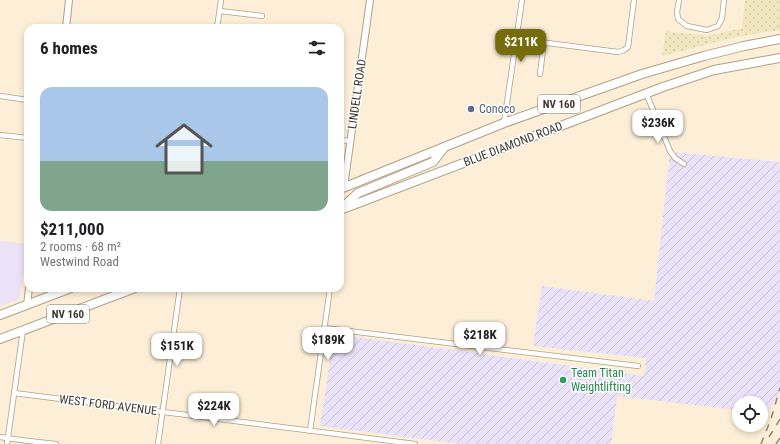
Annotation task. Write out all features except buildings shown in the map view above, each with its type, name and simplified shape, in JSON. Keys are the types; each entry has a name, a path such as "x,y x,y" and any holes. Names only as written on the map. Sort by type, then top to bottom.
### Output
{"highway":[{"name":"BLUE DIAMOND ROAD","path":"344,188 504,123 634,77 704,56 780,39"},
{"name":"BLUE DIAMOND ROAD","path":"344,210 646,93 714,70 780,58"},
{"path":"344,208 358,193 433,162 444,147"},
{"name":"NV 160","path":"0,315 61,292"},
{"name":"NV 160","path":"0,339 124,292"}],"street":[{"path":"67,24 70,0"},
{"path":"218,24 221,0"},
{"name":"LINDELL ROAD","path":"344,175 351,141 370,0"},
{"path":"504,123 522,0"},
{"path":"516,39 618,52 628,47 634,0"},
{"path":"678,0 678,19 687,26 708,30 718,26 722,18 724,0"},
{"path":"220,11 262,16"},
{"path":"540,74 544,42"},
{"path":"646,93 670,151 684,164"},
{"path":"0,96 24,99"},
{"path":"0,134 24,137"},
{"path":"344,140 351,141"},
{"path":"27,305 29,292"},
{"path":"158,444 179,292"},
{"path":"310,431 329,292"},
{"path":"324,328 638,366"},
{"path":"7,444 23,330"},
{"name":"WEST FORD AVENUE","path":"14,393 415,444"},
{"path":"0,437 56,444"}],"shaded area":[{"path":"670,152 780,162 780,391 768,412 768,396 732,396 732,409 617,396 611,444 460,444 320,426 334,334 644,376 646,358 533,346 542,286 654,301"},
{"path":"0,241 24,244 24,270 19,299 0,306"}],"sand":[{"path":"745,0 780,0 780,30 736,37 662,56 666,31 707,36 742,28"}],"railway":[{"path":"761,444 771,419 780,388"},
{"path":"769,437 780,419"},
{"path":"776,444 780,438"}],"place":[{"name":"Conoco","path":"471,109"},
{"name":"Team Titan Weightlifting","path":"563,380"}]}
